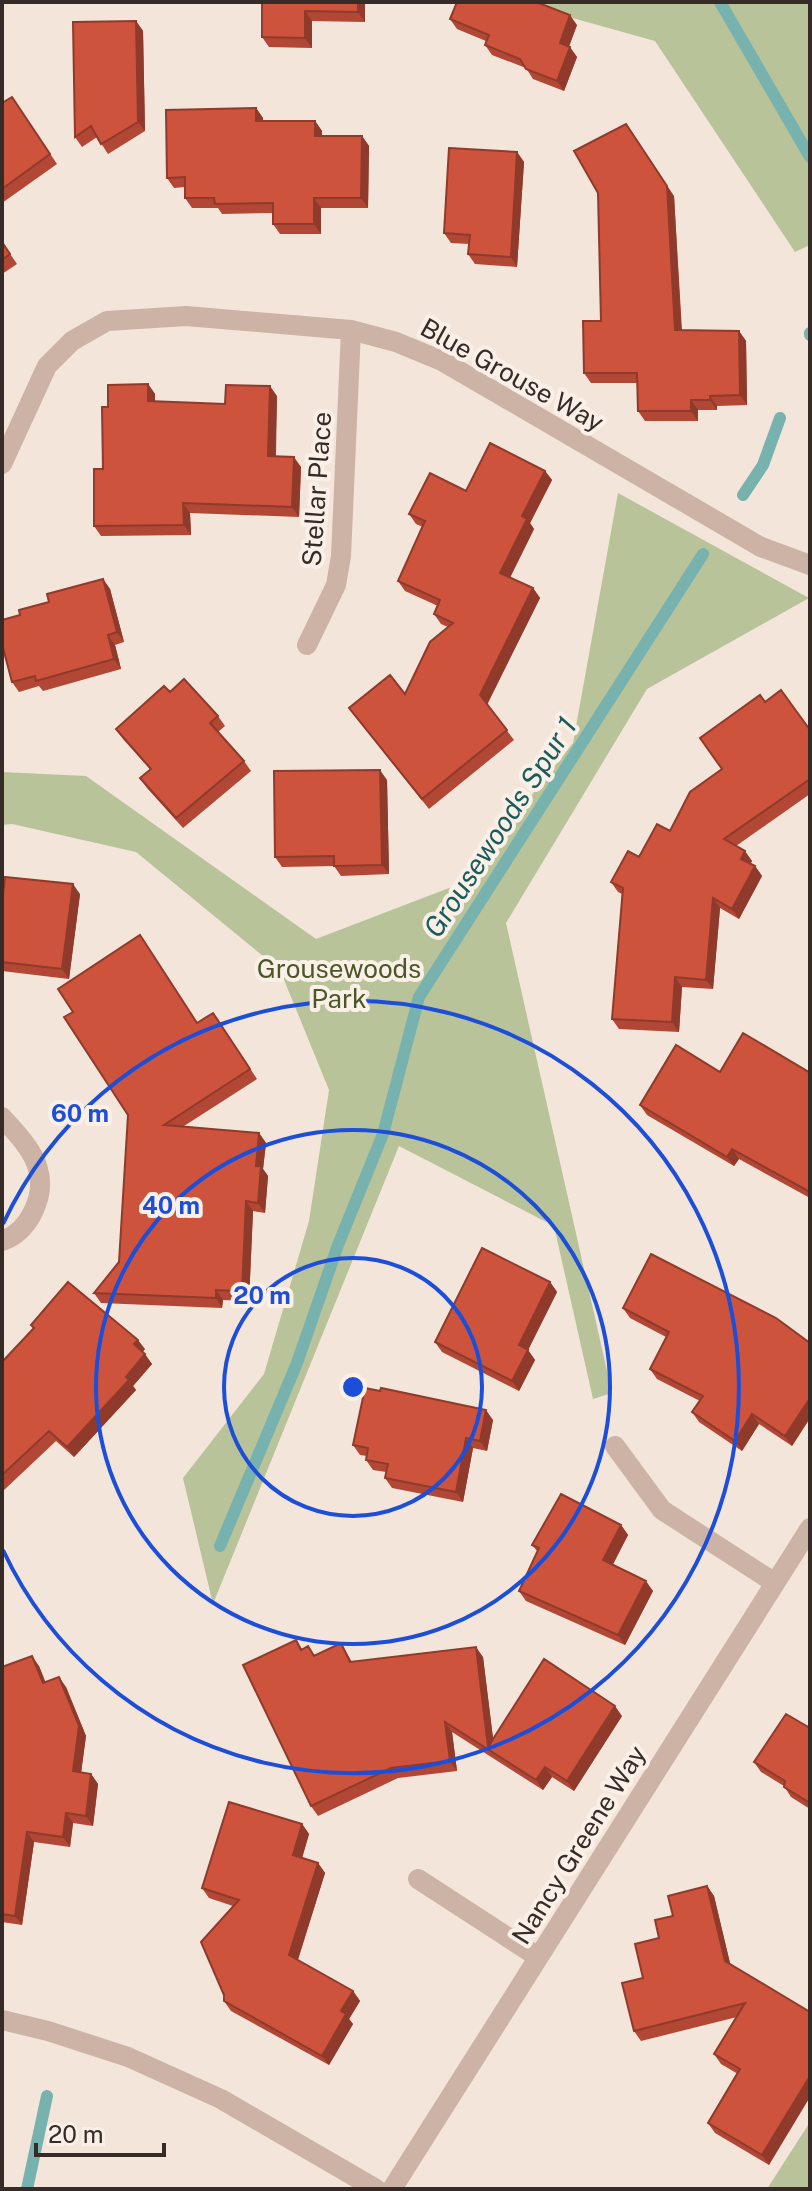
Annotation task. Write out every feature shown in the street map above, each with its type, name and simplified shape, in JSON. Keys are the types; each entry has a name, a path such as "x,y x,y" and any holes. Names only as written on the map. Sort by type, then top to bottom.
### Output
{"street":[{"name":"Blue Grouse Way","path":"2,464 47,366 72,341 107,321 186,316 351,330 396,342 442,361 761,547 810,565"},
{"name":"Stellar Place","path":"307,645 336,585 341,556 351,330"},
{"path":"2,1117 24,1143 39,1169 39,1200 27,1225 2,1241"},
{"path":"615,1446 662,1510 775,1583"},
{"name":"Nancy Greene Way","path":"392,2189 810,1528"},
{"path":"418,1879 538,1957"},
{"path":"2,2020 48,2031 128,2057 221,2099 376,2189"}],"green space":[{"path":"515,2 810,2 810,245 795,252 655,41"},
{"name":"Grousewoods Park","path":"618,493 809,598 647,689 506,923 612,1393 593,1399 554,1226 399,1146 213,1604 183,1478 264,1374 309,1221 329,1090 280,970 136,852 12,824 2,825 2,772 86,776 316,939 462,883 573,743"},
{"path":"810,2122 810,2189 767,2189"}],"building":[{"path":"262,2 358,2 358,12 305,11 305,38 262,37"},
{"path":"457,2 536,2 570,15 560,43 570,47 557,81 526,69 520,59 485,45 489,35 450,19"},
{"path":"136,21 138,122 101,144 91,126 75,137 73,22"},
{"path":"12,97 50,154 2,189 2,103"},
{"path":"256,108 256,121 315,121 315,136 362,136 361,198 314,198 314,224 273,224 273,203 215,204 214,198 185,198 185,177 167,178 166,110"},
{"path":"626,124 667,186 675,330 739,331 740,395 691,400 691,411 638,411 637,373 584,373 583,321 601,321 598,193 574,151"},
{"path":"449,148 517,152 511,257 468,254 470,235 444,233"},
{"path":"2,242 10,254 2,260"},
{"path":"148,384 148,401 225,404 226,385 270,386 268,456 294,457 292,507 183,503 184,525 94,526 94,469 103,469 102,407 108,407 108,385"},
{"path":"490,443 545,471 522,516 527,519 500,573 533,588 480,695 507,730 422,799 349,708 390,675 405,694 430,642 453,623 434,614 440,600 398,581 425,521 409,514 430,473 466,491"},
{"path":"103,579 117,632 108,635 114,659 36,681 35,676 12,682 2,644 2,620 20,615 19,610 49,602 47,594"},
{"path":"184,679 218,716 210,723 244,761 176,818 140,778 151,769 116,729 164,686 170,692"},
{"path":"781,690 810,730 810,779 724,839 745,851 741,859 755,866 732,909 713,898 706,980 675,977 672,1022 612,1019 623,888 611,882 628,851 639,857 657,824 670,831 690,792 722,769 700,738 760,695 765,702"},
{"path":"380,770 382,865 334,866 334,856 275,857 274,771"},
{"path":"5,877 73,884 62,969 2,962"},
{"path":"140,935 197,1023 213,1013 250,1069 164,1125 259,1133 256,1166 261,1166 258,1203 246,1201 242,1291 216,1290 216,1298 94,1293 119,1262 128,1115 64,1017 73,1012 58,989"},
{"path":"743,1033 810,1070 810,1192 732,1149 727,1157 640,1105 676,1045 720,1072"},
{"path":"482,1248 550,1282 519,1345 528,1350 512,1381 435,1342"},
{"path":"651,1254 776,1318 810,1343 810,1398 785,1436 752,1414 735,1441 692,1412 703,1396 650,1369 669,1332 623,1308"},
{"path":"68,1282 138,1340 134,1344 145,1354 126,1377 129,1380 67,1447 49,1431 2,1475 2,1362 34,1328 31,1325"},
{"path":"365,1388 380,1391 381,1388 486,1410 480,1441 466,1438 456,1492 385,1478 388,1464 366,1460 368,1448 353,1445"},
{"path":"561,1494 621,1525 603,1560 646,1581 618,1635 519,1591 539,1548 532,1545"},
{"path":"296,1640 301,1650 308,1646 314,1656 341,1643 350,1662 476,1647 488,1747 544,1659 615,1706 567,1781 545,1767 536,1780 445,1722 450,1761 391,1768 311,1806 243,1665"},
{"path":"32,1656 43,1683 59,1677 79,1726 73,1771 91,1774 86,1816 66,1813 63,1837 27,1832 15,1916 2,1914 2,1667"},
{"path":"786,1714 810,1728 810,1803 784,1787 785,1781 754,1762"},
{"path":"229,1802 302,1824 293,1855 318,1863 289,1955 353,1991 341,2011 346,2014 322,2056 224,2001 201,1942 239,1900 202,1888"},
{"path":"707,1886 725,1961 810,2012 810,2076 762,2155 708,2123 740,2069 714,2054 745,2003 634,2031 622,1983 643,1978 635,1944 659,1938 655,1920 673,1916 668,1896"}],"waterway":[{"name":"Grousewoods Spur 1","path":"720,2 810,157"},
{"name":"Grousewoods Spur 1","path":"743,495 763,465 780,418"},
{"name":"Grousewoods Spur 1","path":"220,1546 297,1363 338,1245 383,1134 419,997 703,554"},
{"path":"27,2189 47,2096"}]}
